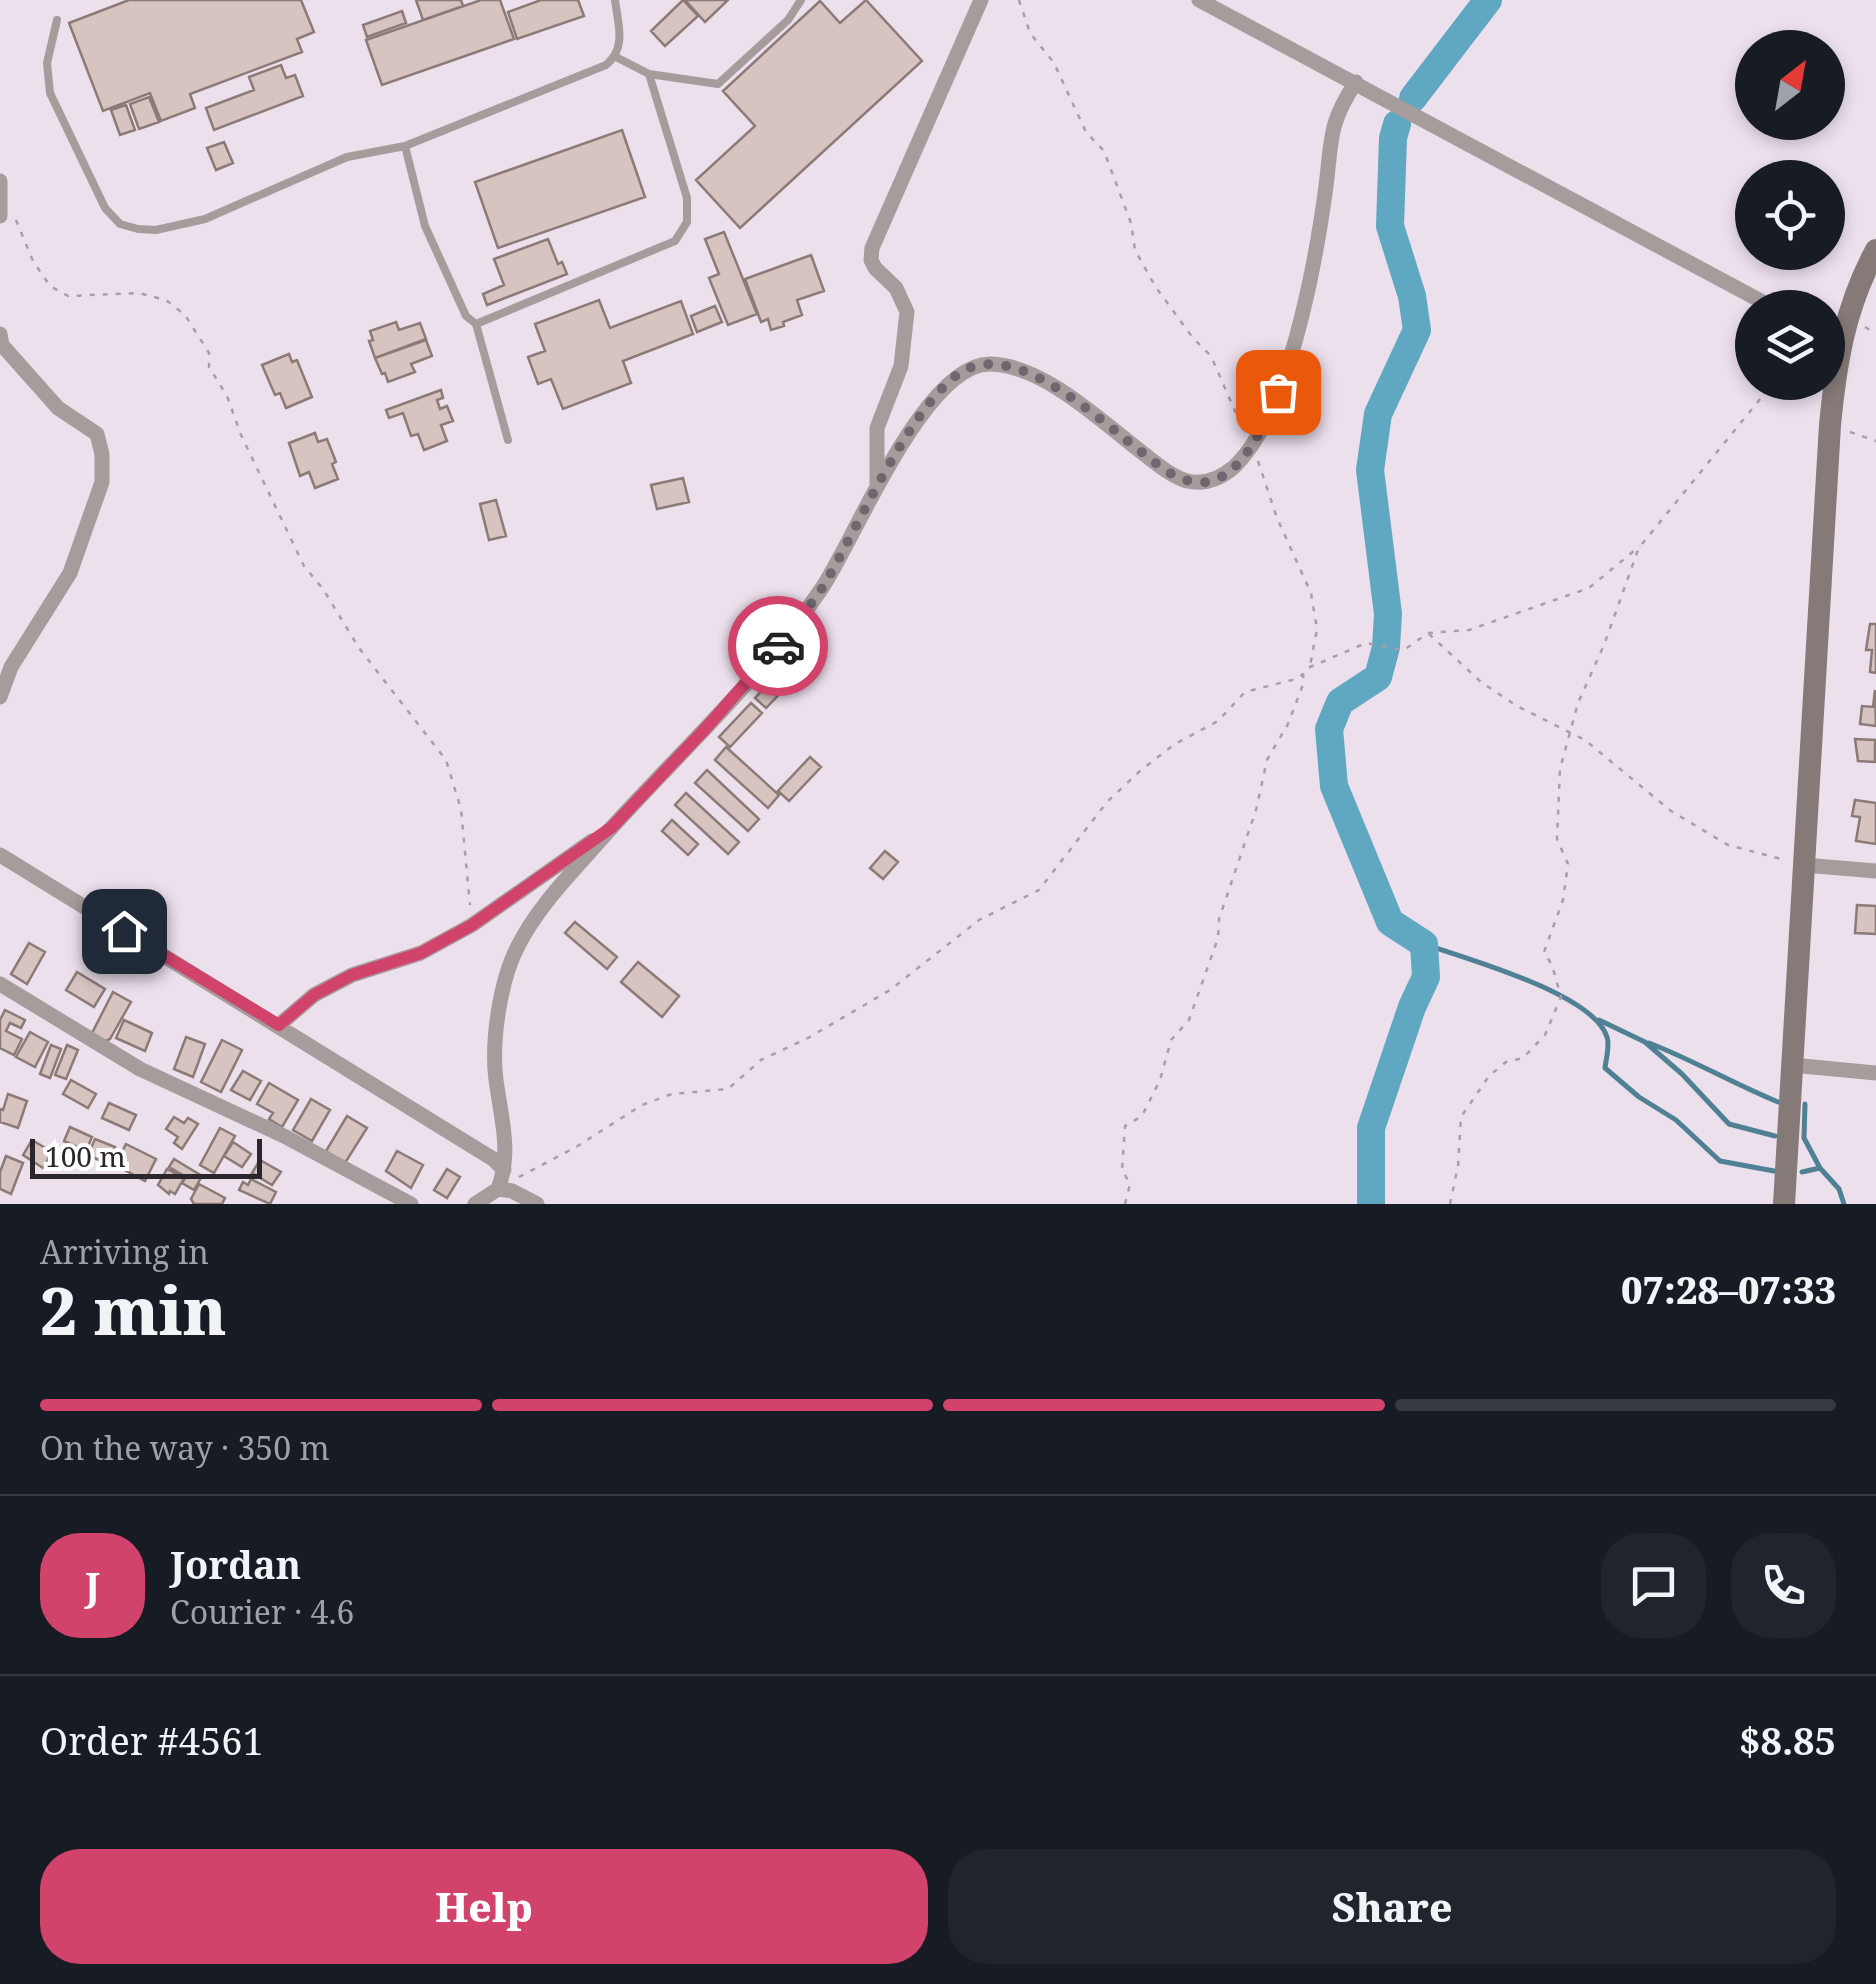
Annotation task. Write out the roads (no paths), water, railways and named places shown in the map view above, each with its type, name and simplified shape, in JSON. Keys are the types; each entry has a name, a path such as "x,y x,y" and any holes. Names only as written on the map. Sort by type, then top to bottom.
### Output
{"street":[{"path":"877,488 877,428 901,366 907,312 896,288 875,268 872,248 982,0"},
{"path":"1199,0 1741,290"},
{"path":"476,1204 498,1189 504,1170 505,1134 496,1074 504,982 518,946 546,902 706,728 822,588 877,488 945,386 970,367 1002,365 1036,376 1173,475 1205,483 1220,478 1236,465 1253,443 1287,370 1326,187 1330,134 1356,82"},
{"path":"0,181 7,215"},
{"path":"1845,306 1876,250"},
{"path":"0,334 2,344 58,408 96,434 102,454 102,482 70,572 11,668 0,697"},
{"path":"1784,1204 1832,400"},
{"path":"279,1025 314,995 352,975 421,953 472,925 612,827"},
{"path":"0,856 279,1025 493,1159 504,1170"},
{"path":"1804,865 1876,871"},
{"path":"0,984 140,1069 284,1136 411,1204"},
{"path":"1792,1064 1876,1073"},
{"path":"498,1189 512,1191 537,1204"}],"lane":[{"path":"57,20 47,64 50,93 105,208 120,224 156,230 204,219 347,157 405,146 606,65 616,57 620,45 615,0"},
{"path":"616,57 649,74 718,84 788,20 801,0"},
{"path":"476,324 675,241 687,222 687,198 649,74"},
{"path":"405,146 425,226 466,316 476,324 508,440"}],"waterway":[{"path":"1413,98 1488,0"},
{"path":"1371,1204 1371,1128 1426,977 1424,944 1390,922 1334,786 1329,729 1340,702 1378,677 1386,647 1388,614 1370,470 1378,414 1417,330 1412,296 1390,226 1393,138 1397,124"},
{"path":"1424,944 1496,968 1579,1006 1597,1021 1607,1037 1605,1068 1639,1097 1676,1120 1720,1161 1774,1171"},
{"path":"1599,1020 1645,1042 1729,1124 1775,1136"},
{"path":"1649,1043 1778,1102"},
{"path":"1805,1104 1804,1138 1820,1168"},
{"path":"1802,1172 1820,1168 1839,1189 1844,1204"}]}
